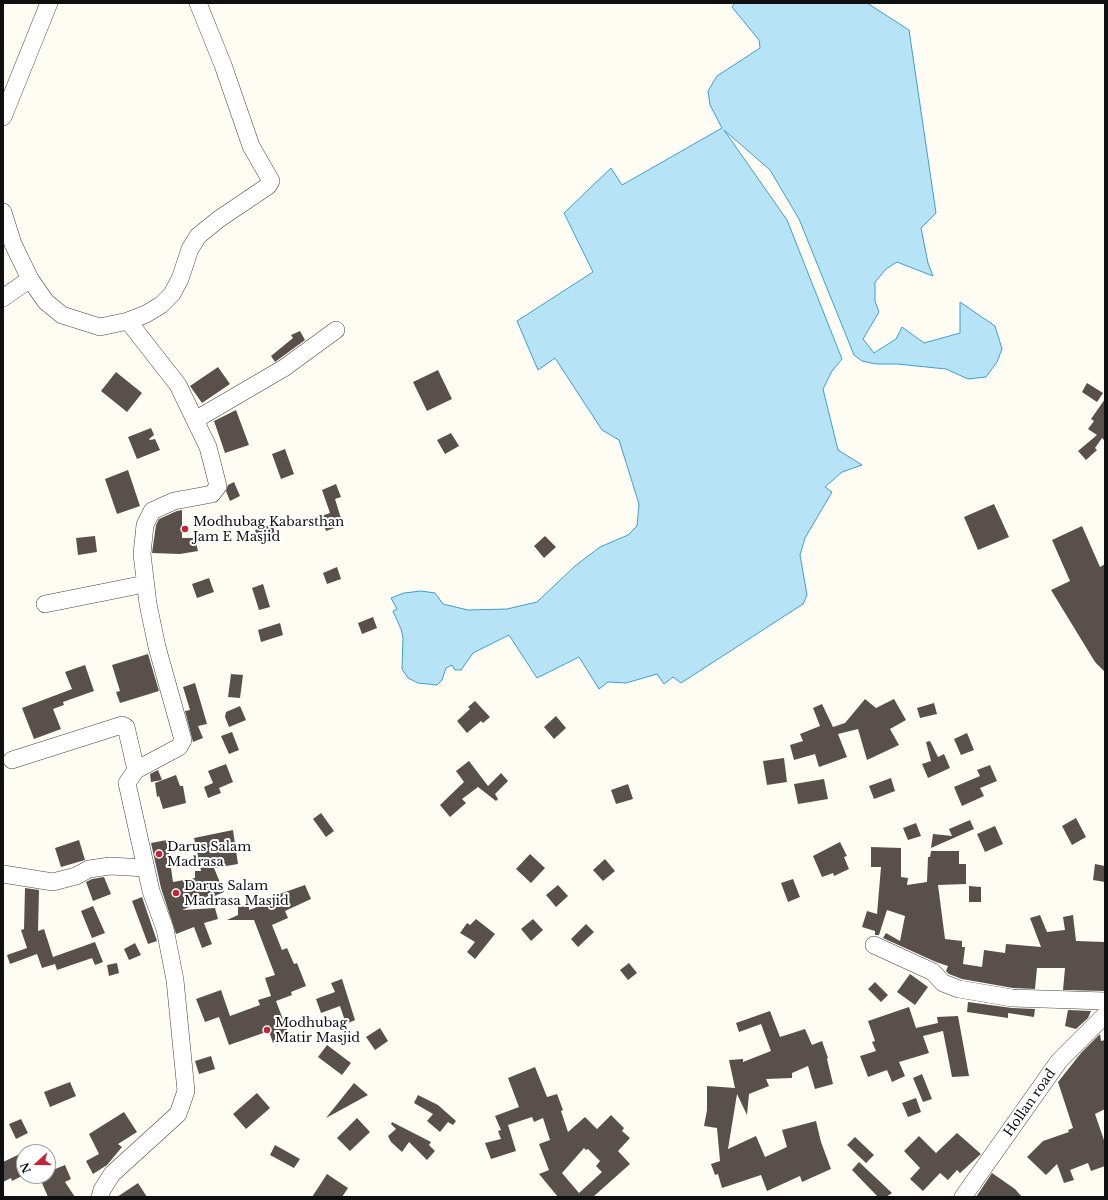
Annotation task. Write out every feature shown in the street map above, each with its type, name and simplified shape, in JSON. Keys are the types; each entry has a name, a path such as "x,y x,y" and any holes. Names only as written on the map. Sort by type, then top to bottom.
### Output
{"street":[{"path":"3,117 49,3"},
{"path":"3,212 13,244 30,279 46,302 62,315 100,327 128,321 151,311 172,294 180,279 190,249 198,236 219,219 268,186 271,181 251,146 223,65 198,3"},
{"path":"3,298 30,279"},
{"path":"100,1197 102,1190 112,1174 178,1114 186,1091 175,980 165,929 151,890 127,783 136,770 179,747 183,740 155,636 145,584 142,554 145,525 152,511 174,502 212,494 218,486 208,447 178,385 128,321"},
{"path":"195,420 284,368 336,330"},
{"path":"45,604 145,584"},
{"path":"12,760 122,725 126,727 136,770"},
{"path":"3,874 53,882 76,876 89,869 110,866 146,868"},
{"path":"874,944 933,972 943,983 959,989 1012,998 1105,1001"},
{"name":"Hollan road","path":"963,1197 1060,1061 1104,1018"}],"water":[{"path":"735,3 867,3 909,30 936,213 921,228 928,263 933,276 897,262 886,269 875,282 875,301 879,312 863,339 874,353 896,339 902,327 924,343 960,333 960,302 995,326 1002,349 997,362 986,377 968,379 946,369 897,364 876,364 862,361 854,355 799,219 770,170 724,130 787,220 842,359 832,371 823,389 838,450 862,465 842,472 825,487 832,492 805,538 800,555 807,595 803,604 681,683 673,677 664,684 657,674 626,683 608,682 599,689 579,657 537,678 509,635 473,653 461,670 455,670 452,665 446,668 442,680 437,685 418,683 408,678 402,669 403,638 401,629 393,611 397,609 391,598 404,593 421,591 435,593 443,604 468,610 507,609 537,602 575,566 600,547 628,535 637,526 639,504 619,440 602,430 555,358 538,370 517,321 593,272 564,213 611,168 622,185 722,128 710,105 708,91 717,76 760,48 759,40 732,7"}],"building":[{"path":"300,331 305,340 275,362 271,356 293,338 291,335"},
{"path":"218,367 230,384 202,403 190,386"},
{"path":"438,370 452,399 427,411 413,382"},
{"path":"116,372 142,393 127,412 101,391"},
{"path":"1087,383 1103,393 1097,402 1082,392"},
{"path":"1105,399 1105,441 1102,438 1095,448 1097,450 1086,460 1078,451 1097,435 1088,429 1094,421 1091,419"},
{"path":"236,410 249,445 225,453 214,421"},
{"path":"151,428 154,435 149,439 155,439 160,450 137,459 128,437"},
{"path":"451,433 459,446 445,454 437,440"},
{"path":"285,449 294,474 281,479 272,454"},
{"path":"128,470 140,506 117,514 105,479"},
{"path":"234,482 240,496 230,501 226,491 228,485"},
{"path":"336,484 341,497 335,499 343,525 326,531 321,516 330,513 322,490"},
{"path":"994,504 1009,537 978,550 964,517"},
{"path":"182,510 182,538 195,538 198,551 180,554 152,553 156,525 159,519"},
{"path":"272,524 277,538 260,544 255,530"},
{"path":"1082,526 1100,567 1105,564 1105,672 1095,662 1051,590 1070,581 1052,540"},
{"path":"95,536 97,552 78,555 76,538"},
{"path":"545,536 556,547 544,558 534,546"},
{"path":"337,567 341,579 327,584 323,573"},
{"path":"209,578 214,592 197,598 192,584"},
{"path":"263,584 270,607 259,610 252,588"},
{"path":"373,617 377,628 362,634 358,623"},
{"path":"280,623 283,635 261,642 258,630"},
{"path":"148,654 159,691 120,703 116,692 120,691 112,665"},
{"path":"85,665 94,691 63,702 64,705 53,709 61,729 34,739 22,708 72,689 65,672"},
{"path":"231,674 243,675 240,698 228,697"},
{"path":"195,683 207,724 198,726 203,738 193,742 185,711 190,710 183,687"},
{"path":"865,699 876,708 894,699 906,720 890,729 899,745 867,760 858,729 838,734 847,757 819,767 815,754 794,760 790,745 803,741 800,734 820,726 813,708 822,704 833,727 845,723"},
{"path":"475,701 490,717 483,723 481,721 467,733 457,721 470,709 468,707"},
{"path":"934,703 937,714 920,718 917,708"},
{"path":"240,706 246,720 229,727 225,717 226,712"},
{"path":"556,716 566,728 554,739 544,727"},
{"path":"232,732 239,750 229,754 221,736"},
{"path":"967,733 974,750 961,755 954,739"},
{"path":"930,741 938,757 944,754 950,768 928,778 922,764 931,761 926,742"},
{"path":"784,758 787,782 767,785 763,761"},
{"path":"469,761 488,786 501,773 508,781 495,794 498,799 496,801 478,787 462,799 466,803 450,817 440,805 464,782 456,771"},
{"path":"226,764 233,782 219,788 221,793 208,798 204,787 213,783 208,771"},
{"path":"990,765 997,781 980,788 984,796 962,806 954,787 980,776 977,770"},
{"path":"158,770 162,780 151,782 150,774"},
{"path":"176,775 180,786 183,786 186,803 163,809 159,796 157,797 155,783"},
{"path":"891,778 895,791 874,799 869,786"},
{"path":"824,779 828,799 798,804 794,784"},
{"path":"628,784 633,799 616,804 611,790"},
{"path":"321,813 334,831 326,837 313,819"},
{"path":"1076,818 1086,837 1072,845 1062,826"},
{"path":"970,820 974,829 931,848 933,834 952,836 949,829"},
{"path":"916,823 921,836 908,840 903,828"},
{"path":"995,826 1003,844 985,852 977,834"},
{"path":"233,830 238,864 214,868 224,892 182,910 215,908 218,919 204,923 212,944 202,948 194,927 176,934 161,888 151,843 167,840 173,882 195,878 195,871 201,871 194,838"},
{"path":"79,840 85,860 61,867 55,848"},
{"path":"840,842 847,856 844,857 849,869 834,876 833,873 822,877 813,856"},
{"path":"871,847 901,848 901,877 908,878 907,885 927,882 928,857 930,857 931,851 959,851 959,864 966,864 966,884 938,885 945,939 962,941 962,947 965,947 963,964 982,967 984,950 1005,953 1006,944 1041,947 1030,918 1040,915 1047,932 1065,930 1063,917 1073,915 1076,941 1105,942 1105,991 1063,990 1065,968 1037,968 1035,989 1013,988 962,979 949,974 946,971 948,966 883,938 886,933 900,941 905,916 887,910 879,935 875,935 875,931 862,927 867,911 877,914 881,867 871,867"},
{"path":"530,854 545,868 531,883 516,869"},
{"path":"605,859 615,871 603,881 593,870"},
{"path":"1095,864 1105,866 1105,882 1093,880"},
{"path":"104,877 111,894 93,901 86,882 92,879"},
{"path":"793,879 800,897 788,902 781,883"},
{"path":"305,885 311,899 285,911 288,918 272,925 282,950 287,948 294,964 297,963 306,986 291,992 292,995 276,1001 290,1038 273,1043 269,1031 229,1045 219,1017 205,1022 196,999 221,990 230,1016 260,1005 258,1000 271,996 265,978 275,975 254,920 227,920 238,915 238,907 249,906 249,910 270,902 268,898"},
{"path":"558,885 568,896 556,907 546,895"},
{"path":"969,886 981,887 981,902 969,902"},
{"path":"25,888 39,890 38,931 44,929 53,957 95,942 103,962 95,965 92,958 57,970 55,964 42,968 37,954 10,964 7,955 27,948 21,930 24,929"},
{"path":"142,897 157,941 148,944 132,901"},
{"path":"93,906 105,933 92,938 81,911"},
{"path":"476,919 495,934 475,959 467,952 475,942 460,933 467,923 470,925"},
{"path":"533,919 543,930 531,941 521,929"},
{"path":"586,924 594,932 578,947 571,939"},
{"path":"135,943 141,955 129,960 124,949"},
{"path":"117,963 119,973 109,976 107,965"},
{"path":"629,963 637,973 628,980 620,970"},
{"path":"910,974 928,987 915,1005 897,992"},
{"path":"342,979 355,1020 346,1024 340,1006 321,1013 316,999 335,992 331,983"},
{"path":"875,982 888,995 881,1002 868,989"},
{"path":"968,1002 1012,1008 1035,1009 1034,1017 1008,1013 1008,1018 967,1012"},
{"path":"909,1007 916,1028 938,1023 937,1017 958,1016 969,1076 952,1077 943,1031 923,1036 929,1053 899,1062 905,1076 892,1082 887,1070 868,1077 860,1056 876,1051 872,1042 875,1041 868,1021"},
{"path":"1068,1010 1091,1011 1088,1018 1076,1029 1065,1026"},
{"path":"770,1011 780,1037 805,1029 812,1045 822,1041 828,1058 833,1084 815,1089 808,1066 792,1073 792,1078 766,1079 769,1086 749,1094 747,1115 737,1094 728,1149 756,1136 765,1157 787,1147 782,1130 816,1121 821,1142 831,1169 802,1182 800,1176 767,1191 761,1175 722,1188 718,1174 715,1175 711,1164 720,1161 717,1128 704,1126 707,1110 707,1086 735,1088 729,1060 743,1059 743,1062 771,1051 761,1024 739,1032 736,1023"},
{"path":"380,1028 388,1041 375,1050 366,1037"},
{"path":"1100,1034 1101,1041 1105,1040 1105,1109 1095,1114 1105,1143 1105,1166 1091,1171 1088,1163 1070,1170 1074,1180 1064,1183 1057,1164 1046,1175 1027,1157 1043,1141 1069,1132 1068,1130 1073,1128 1058,1082 1081,1053"},
{"path":"327,1045 351,1063 342,1075 318,1057"},
{"path":"211,1056 215,1069 199,1074 195,1061"},
{"path":"535,1067 547,1097 557,1094 563,1110 561,1111 568,1132 585,1117 597,1129 611,1115 624,1128 622,1131 630,1138 618,1151 630,1164 593,1197 558,1197 539,1174 549,1170 539,1144 550,1140 543,1118 534,1122 532,1117 508,1125 516,1151 491,1159 485,1143 501,1139 498,1131 501,1130 495,1116 519,1107 508,1078","holes":["584,1148 586,1150 588,1149 600,1161 596,1166 602,1172 579,1193 562,1173"]},
{"path":"922,1074 932,1099 923,1102 913,1078"},
{"path":"70,1082 76,1096 50,1107 44,1092"},
{"path":"354,1083 368,1095 326,1118"},
{"path":"257,1093 270,1108 246,1129 233,1114"},
{"path":"418,1095 438,1105 456,1121 453,1125 448,1122 440,1132 427,1121 433,1114 414,1103"},
{"path":"916,1098 921,1112 908,1117 902,1103"},
{"path":"124,1112 137,1132 118,1144 122,1147 107,1165 93,1174 86,1161 99,1154 89,1134"},
{"path":"357,1118 370,1132 350,1151 337,1138"},
{"path":"21,1119 28,1133 16,1139 9,1124"},
{"path":"392,1122 431,1142 429,1145 435,1151 427,1160 409,1142 402,1152 391,1142 388,1136 396,1129 391,1124"},
{"path":"957,1133 981,1154 960,1173 957,1170 948,1180 940,1173 923,1191 910,1179 920,1168 904,1151 919,1136 936,1153"},
{"path":"855,1137 874,1155 866,1163 847,1145"},
{"path":"275,1145 300,1159 294,1168 270,1155"},
{"path":"16,1156 16,1179 12,1181 11,1178 3,1182 3,1162"},
{"path":"859,1162 892,1193 886,1197 878,1197 852,1170"},
{"path":"65,1165 71,1179 65,1182 75,1197 48,1197 42,1184 56,1184 56,1169"},
{"path":"992,1173 1015,1189 1022,1197 976,1197"},
{"path":"327,1174 348,1188 342,1197 312,1197"},
{"path":"138,1183 147,1197 117,1197"}],"place":[{"name":"Modhubag Kabarsthan Jam E Masjid","path":"185,529"},
{"name":"Darus Salam Madrasa","path":"159,854"},
{"name":"Darus Salam Madrasa Masjid","path":"176,893"},
{"name":"Modhubag Matir Masjid","path":"267,1030"}]}
